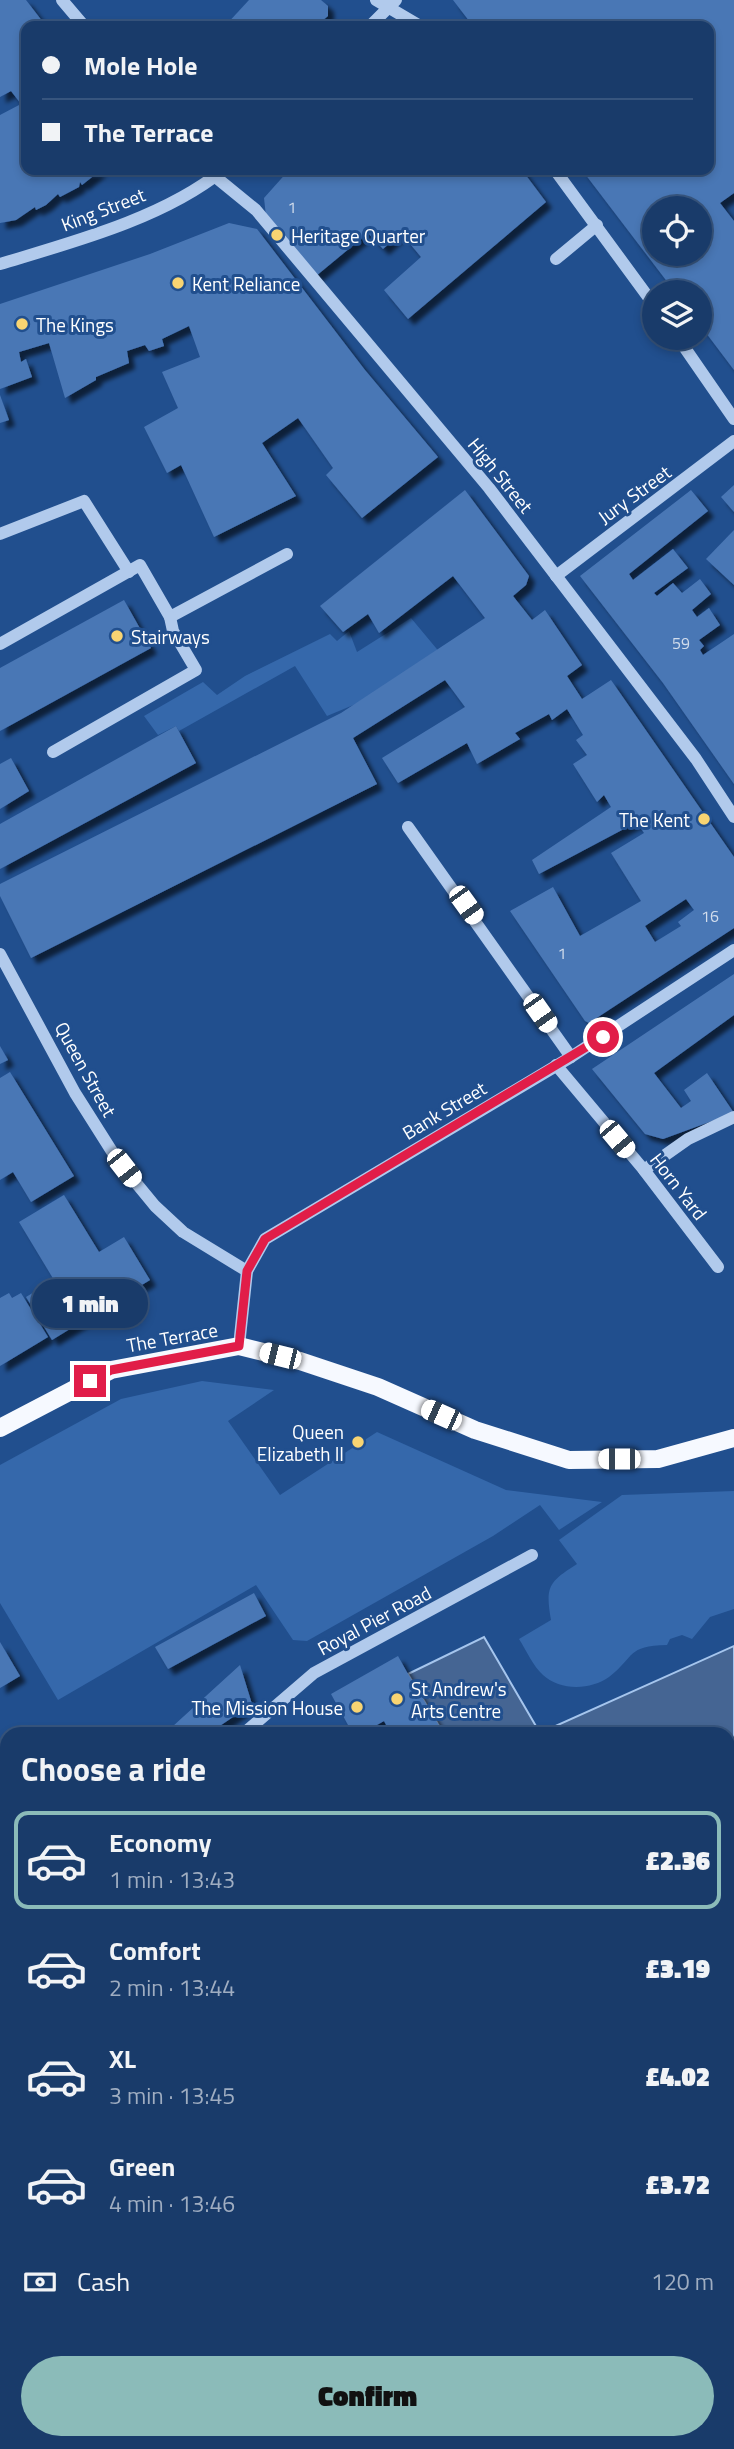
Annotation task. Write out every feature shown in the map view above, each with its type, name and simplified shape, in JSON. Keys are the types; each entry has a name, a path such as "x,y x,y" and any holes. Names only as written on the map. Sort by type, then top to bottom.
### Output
{"main road":[{"name":"The Terrace","path":"0,1428 111,1370 239,1346"},
{"path":"239,1346 300,1361 378,1387 475,1430 569,1460 658,1459 734,1438"}],"street":[{"path":"62,0 79,21"},
{"path":"374,21 387,2 413,21"},
{"name":"King Street","path":"0,264 59,247 179,200 211,175"},
{"name":"High Street","path":"218,175 256,210 489,488 696,759 734,817"},
{"path":"559,175 642,288"},
{"path":"556,259 597,225"},
{"path":"686,350 734,419"},
{"name":"Jury Street","path":"556,576 734,441"},
{"path":"0,534 84,501 129,572"},
{"path":"170,617 287,554"},
{"path":"0,644 140,565 170,617 173,631 196,670 53,752"},
{"path":"408,827 571,1057"},
{"name":"Bank Street","path":"239,1346 247,1271 265,1239 571,1057 734,950"},
{"name":"Queen Street","path":"0,954 82,1105 137,1185 183,1232 247,1271"},
{"path":"0,982 12,975"},
{"name":"Horn Yard","path":"556,1065 644,1170 718,1266"},
{"path":"644,1170 688,1139 734,1117"},
{"name":"Royal Pier Road","path":"251,1727 314,1674 532,1555"}],"shaded area":[{"path":"411,618 441,654 363,701 327,716 295,666 179,731 176,726 158,735 144,716 203,682 217,695 245,676 330,634 337,641 349,631 357,652"},
{"path":"202,1381 274,1390 228,1421 280,1495 377,1432 506,1490 602,1502 559,1530 540,1505 493,1536 307,1641 293,1640 256,1585 58,1700 0,1603 0,1465 121,1399"},
{"path":"734,1491 734,1609 710,1617 692,1639 682,1635 670,1639 667,1645 638,1650 609,1677 593,1684 576,1687 558,1684 539,1671 519,1639 551,1620 551,1586 577,1564 559,1540 622,1495"},
{"path":"484,1637 536,1727 440,1727 408,1674"},
{"path":"734,1646 734,1727 553,1727"}],"building":[{"path":"0,0 26,0 42,21 21,21 21,104 11,91 0,97"},
{"path":"249,0 321,0 328,6 328,16 322,21 230,21"},
{"path":"453,0 734,0 734,193 720,203 734,221 734,370 712,341 712,280 666,280 655,266 712,266 712,196 642,196 642,249 586,175 714,175 714,21 469,21"},
{"path":"21,104 21,175 95,175 60,197 58,194 46,205 36,210 35,207 16,220 0,223 0,115"},
{"path":"285,175 526,175 546,202 408,319 384,290 421,257 401,233 383,249 368,233 316,276 266,216 264,198"},
{"path":"229,223 257,229 365,370 438,457 362,518 326,475 333,468 298,418 262,443 296,496 214,537 181,465 167,473 144,427 178,408 162,372 200,357 189,326 162,339 164,346 149,351 145,345 127,351 129,363 96,377 96,380 65,398 49,343 19,352 21,362 26,359 32,377 0,389 0,304 150,254"},
{"path":"0,395 9,420 0,423"},
{"path":"734,485 734,512 721,497"},
{"path":"465,490 529,576 526,585 513,596 532,620 545,610 582,665 567,676 582,699 611,680 734,857 734,928 589,1023 585,1021 510,911 553,887 580,936 641,901 611,853 644,833 637,822 539,874 532,860 611,807 604,795 597,802 573,764 587,755 576,740 583,735 567,709 552,720 549,714 515,733 520,739 477,764 467,743 398,783 382,758 465,707 445,680 353,738 377,784 31,958 0,896 0,884 341,713 485,618 453,576 379,633 368,614 343,632 320,606","holes":["686,899 694,910 678,922 681,926 655,942 645,926"]},
{"path":"691,490 708,511 629,574 633,580 673,549 688,568 654,593 657,596 673,583 682,593 700,579 711,594 692,610 697,617 709,608 720,625 699,640 704,646 700,650 703,655 734,634 734,784 663,683 580,576"},
{"path":"734,530 734,585 706,559"},
{"path":"124,600 151,648 0,731 0,668"},
{"path":"176,726 196,763 0,869 0,824"},
{"path":"11,758 29,791 0,809 0,764"},
{"path":"734,974 734,1015 654,1073 681,1108 691,1101 684,1090 707,1073 734,1113 663,1139 645,1134 592,1069"},
{"path":"0,1046 8,1060 0,1064"},
{"path":"10,1072 74,1176 31,1202 13,1172 0,1180 0,1078"},
{"path":"64,1195 99,1252 124,1237 150,1280 52,1340 26,1297 54,1280 19,1222"},
{"path":"9,1293 12,1298 21,1293 48,1337 0,1366 0,1298"},
{"path":"254,1593 266,1616 168,1669 155,1647"},
{"path":"0,1642 20,1676 0,1688"},
{"name":"St Andrew's Arts Centre","path":"398,1656 440,1727 387,1727 384,1721 373,1727 349,1727 331,1694"},
{"path":"240,1665 252,1704 218,1727 172,1727"}],"place":[{"name":"Heritage Quarter","path":"277,235"},
{"name":"Kent Reliance","path":"178,283"},
{"name":"The Kings","path":"22,324"},
{"name":"Stairways","path":"117,636"},
{"name":"The Kent","path":"704,819"},
{"name":"Queen Elizabeth II","path":"358,1442"},
{"name":"St Andrew's Arts Centre","path":"397,1699"},
{"name":"The Mission House","path":"357,1707"}],"route":[{"path":"90,1381 111,1370 239,1346 247,1271 265,1239 603,1037"}]}
